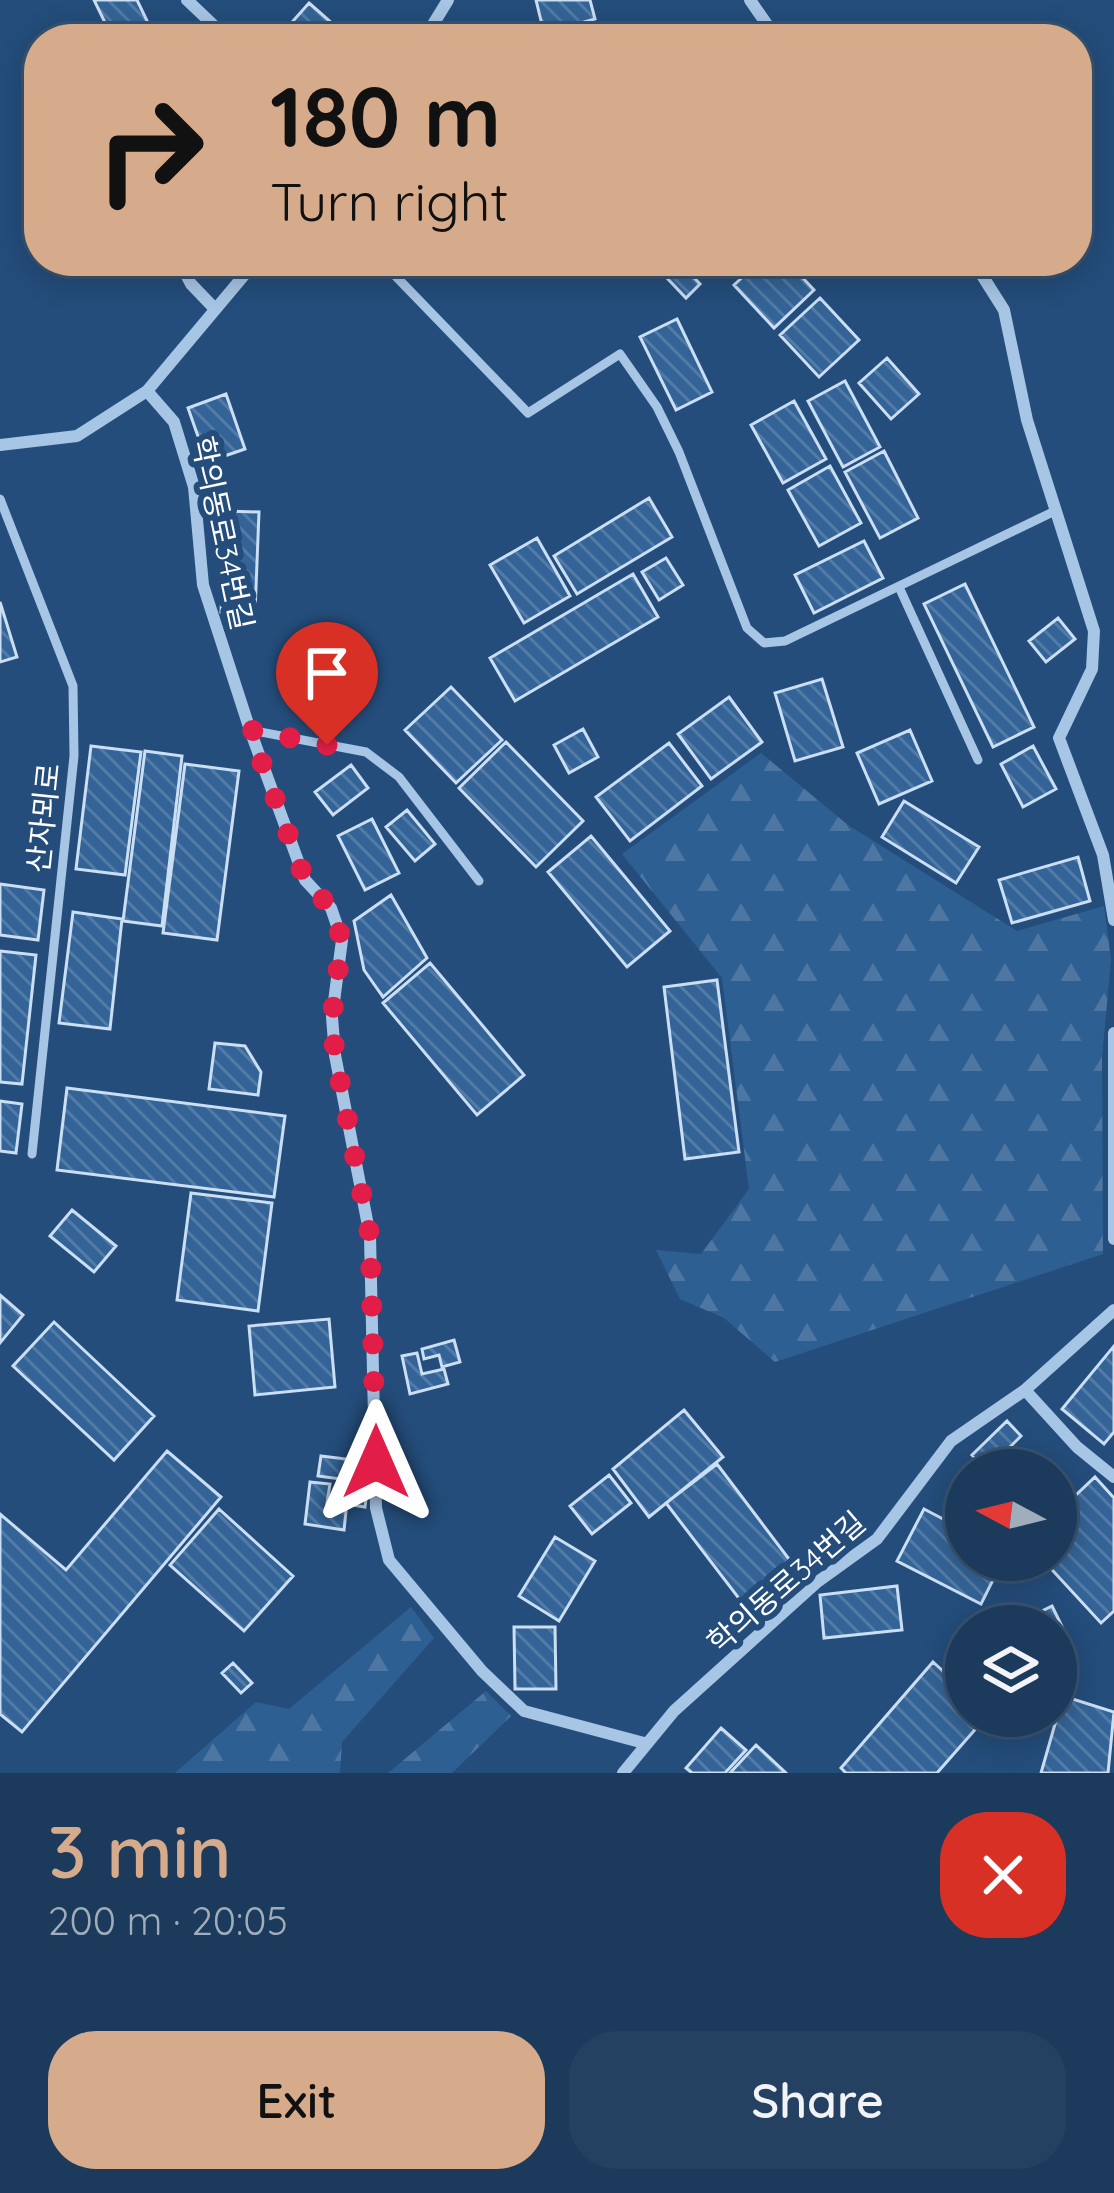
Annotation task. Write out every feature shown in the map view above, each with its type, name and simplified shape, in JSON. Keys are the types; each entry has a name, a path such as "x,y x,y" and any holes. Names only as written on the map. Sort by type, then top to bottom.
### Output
{"street":[{"path":"187,0 213,24"},
{"path":"187,276 215,309"},
{"path":"0,446 77,436 147,391 243,276"},
{"path":"982,276 1004,310 1027,420 1094,631 1091,669 1059,738 1102,855 1114,920"},
{"name":"학의동로34번길","path":"147,391 174,422 194,487 203,586 250,730 305,880 331,908 342,940 332,1017 370,1236 376,1508 389,1560 524,1712 644,1743"},
{"path":"1114,1033 1114,1238"},
{"name":"학의동로34번길","path":"623,1773 644,1743 816,1583 877,1539 951,1441 1025,1390 1114,1310"},
{"path":"1025,1390 1077,1447 1114,1477"}],"lane":[{"path":"396,276 528,412 620,354 657,407 747,628 764,643 785,641 1055,511"},
{"name":"산자뫼로","path":"0,499 74,686 74,757 32,1154"},
{"path":"898,587 978,760"},
{"path":"250,730 366,752 399,777 479,881"}],"green space":[{"path":"761,753 848,825 1017,931 1104,906 1111,960 1102,1057 1103,1254 775,1362 724,1318 680,1299 656,1250 701,1254 749,1189 722,978 622,854"},
{"path":"411,1607 434,1638 342,1742 340,1773 175,1773 256,1702 289,1709"},
{"path":"486,1691 511,1716 452,1773 388,1773"}],"building":[{"path":"94,0 137,0 149,24 106,24"},
{"path":"536,0 590,0 595,19 542,24"},
{"path":"309,3 333,24 290,24"},
{"path":"692,276 700,284 686,298 666,277"},
{"path":"744,276 801,276 814,290 774,328 734,285"},
{"path":"820,298 859,340 819,377 780,335"},
{"path":"677,319 712,392 676,410 640,337"},
{"path":"887,358 919,394 891,419 859,383"},
{"path":"845,381 880,447 843,467 808,401"},
{"path":"226,394 245,449 207,462 188,408"},
{"path":"794,401 826,459 783,483 751,425"},
{"path":"884,451 918,518 880,538 845,472"},
{"path":"830,466 861,523 819,546 788,490"},
{"path":"649,498 672,537 577,594 554,556"},
{"path":"225,511 259,512 255,613 221,612"},
{"path":"537,538 570,596 524,623 490,565"},
{"path":"864,541 883,578 814,613 795,575"},
{"path":"666,558 683,585 659,600 642,572"},
{"path":"633,574 658,617 515,701 490,658"},
{"path":"965,584 1034,727 993,747 924,604"},
{"path":"0,602 17,657 0,662"},
{"path":"1058,618 1075,639 1046,662 1029,641"},
{"path":"822,679 843,747 795,761 775,693"},
{"path":"451,687 502,740 456,783 405,730"},
{"path":"729,697 762,742 711,779 678,734"},
{"path":"583,729 598,757 569,773 554,745"},
{"path":"910,730 932,781 879,804 857,753"},
{"path":"506,742 583,821 536,867 459,788"},
{"path":"669,743 702,786 630,841 596,797"},
{"path":"91,746 141,752 125,875 76,869"},
{"path":"1033,746 1056,789 1023,807 1001,764"},
{"path":"145,751 182,756 162,926 123,921"},
{"path":"185,764 239,771 217,940 163,933"},
{"path":"351,765 368,788 333,815 315,792"},
{"path":"904,801 979,847 956,883 882,837"},
{"path":"407,810 435,844 415,861 386,827"},
{"path":"372,819 399,873 365,890 338,836"},
{"path":"591,836 670,931 627,967 548,872"},
{"path":"1078,857 1090,901 1012,923 999,880"},
{"path":"0,884 44,890 38,940 0,935"},
{"path":"391,895 427,958 383,997 364,970 354,921"},
{"path":"73,912 122,919 110,1029 59,1023"},
{"path":"0,951 36,955 22,1084 0,1082"},
{"path":"430,963 524,1075 477,1115 383,1003"},
{"path":"717,980 739,1152 685,1159 664,987"},
{"path":"215,1043 245,1046 261,1072 258,1095 209,1089"},
{"path":"67,1088 285,1116 274,1197 57,1170"},
{"path":"0,1101 22,1104 16,1153 0,1151"},
{"path":"191,1193 272,1203 258,1311 177,1300"},
{"path":"72,1210 116,1246 94,1272 50,1236"},
{"path":"0,1295 23,1315 0,1343"},
{"path":"329,1319 335,1387 255,1395 249,1326"},
{"path":"54,1322 154,1416 114,1460 13,1366"},
{"path":"454,1340 460,1362 442,1367 439,1355 424,1359 422,1349"},
{"path":"1114,1346 1114,1432 1104,1444 1062,1409"},
{"path":"417,1353 422,1374 444,1369 448,1384 410,1394 402,1356"},
{"path":"684,1410 723,1457 649,1517 613,1469"},
{"path":"1007,1421 1021,1436 1008,1449 978,1449"},
{"path":"167,1451 221,1497 22,1732 0,1714 0,1514 66,1570"},
{"path":"321,1456 371,1462 365,1507 345,1504 348,1480 318,1476"},
{"path":"717,1464 798,1571 747,1609 666,1503"},
{"path":"609,1475 631,1503 592,1534 570,1506"},
{"path":"1095,1477 1114,1498 1114,1611 1101,1623 1062,1581 1077,1581 1077,1494"},
{"path":"310,1482 330,1484 326,1509 346,1511 344,1530 305,1524"},
{"path":"219,1509 293,1576 244,1631 170,1565"},
{"path":"924,1509 945,1520 945,1581 992,1581 981,1604 897,1561"},
{"path":"555,1537 595,1561 559,1621 519,1596"},
{"path":"897,1586 902,1630 824,1638 820,1595"},
{"path":"514,1627 555,1627 556,1689 515,1689"},
{"path":"933,1662 945,1673 945,1737 969,1737 937,1773 846,1773 841,1768"},
{"path":"233,1663 252,1683 241,1693 222,1673"},
{"path":"1077,1700 1114,1712 1108,1773 1041,1773 1051,1737 1077,1737"},
{"path":"721,1728 746,1750 725,1773 692,1773 686,1768"},
{"path":"756,1745 786,1773 730,1773"}],"route":[{"path":"327,745 250,730 305,880 331,908 342,940 343,967 332,1017 370,1236 376,1322 376,1462"}]}
